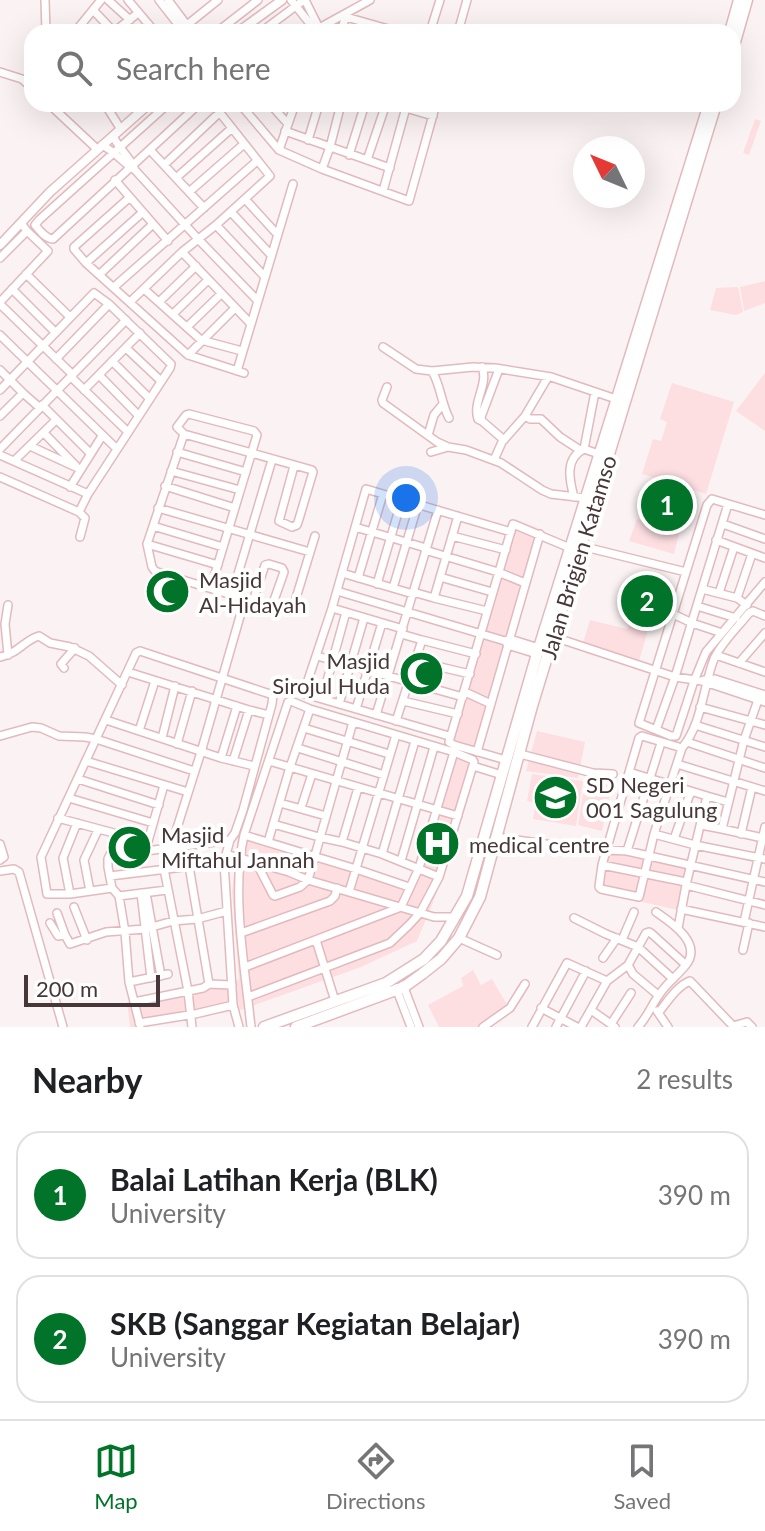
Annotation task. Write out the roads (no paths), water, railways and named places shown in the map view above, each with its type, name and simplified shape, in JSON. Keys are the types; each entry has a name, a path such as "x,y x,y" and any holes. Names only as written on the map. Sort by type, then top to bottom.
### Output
{"highway":[{"path":"732,24 739,0"},
{"path":"740,24 747,0"},
{"name":"Jalan Brigjen Katamso","path":"264,1027 335,1001 398,983 446,933 467,896 538,651 576,547 707,112"},
{"name":"Jalan Brigjen Katamso","path":"296,1027 398,983 441,959 459,938 480,897 554,637 576,547 580,497 599,454 713,112"}],"main road":[{"path":"249,24 282,0"},
{"path":"0,245 24,227 50,192 139,112"}],"street":[{"path":"45,0 46,24"},
{"path":"85,24 101,0"},
{"path":"108,0 130,20"},
{"path":"128,0 145,24"},
{"path":"159,0 180,24"},
{"path":"168,0 182,24"},
{"path":"197,0 205,10"},
{"path":"191,24 218,0"},
{"path":"228,24 260,0 272,8"},
{"path":"270,24 294,3 304,0 313,24"},
{"path":"329,24 370,0"},
{"path":"432,24 440,0"},
{"path":"460,24 467,0"},
{"path":"294,3 310,24"},
{"path":"93,10 106,24"},
{"path":"125,24 138,13"},
{"path":"346,15 369,24"},
{"path":"343,24 346,15"},
{"path":"0,72 24,81"},
{"path":"58,112 99,147 117,150"},
{"path":"110,112 120,128"},
{"path":"159,112 39,220 35,225 48,238 53,239 190,112"},
{"path":"130,302 270,176 220,112 164,165"},
{"path":"247,112 281,151 406,200 410,200 434,112"},
{"path":"276,112 287,128 308,140 390,168"},
{"path":"281,151 292,112"},
{"path":"308,140 317,112"},
{"path":"322,169 339,112"},
{"path":"349,155 362,112"},
{"path":"367,160 386,112"},
{"path":"383,191 405,112"},
{"path":"423,112 433,116"},
{"path":"176,178 232,128"},
{"path":"113,136 117,150 258,301"},
{"path":"189,192 244,144"},
{"path":"150,150 204,208"},
{"path":"114,287 257,161"},
{"path":"115,180 168,241"},
{"path":"130,197 74,247 75,251 188,355 240,372 242,351 293,184"},
{"path":"245,199 277,234"},
{"path":"86,263 143,212"},
{"path":"231,212 271,255"},
{"path":"100,274 153,224"},
{"path":"216,225 265,277"},
{"path":"0,258 24,227 48,251 0,303 128,432"},
{"path":"182,252 251,324"},
{"path":"159,302 196,266"},
{"path":"26,274 70,317"},
{"path":"173,314 208,280"},
{"path":"12,289 55,332"},
{"path":"144,289 201,340 242,351"},
{"path":"0,390 94,293 171,364 79,512"},
{"path":"187,327 221,294"},
{"path":"56,359 109,304"},
{"path":"188,355 235,308"},
{"path":"0,449 126,320"},
{"path":"84,390 140,333"},
{"path":"0,335 117,449"},
{"path":"383,347 412,368 432,371 482,367 499,369 548,377 616,399"},
{"path":"126,348 161,381"},
{"path":"112,361 149,398"},
{"path":"482,367 486,376 475,413 504,440"},
{"path":"482,421 499,369"},
{"path":"0,370 90,453"},
{"path":"432,371 449,418"},
{"path":"99,375 138,415"},
{"path":"494,460 498,448 525,416 548,377"},
{"path":"387,387 383,403 437,442 494,460 551,494 580,497"},
{"path":"580,497 570,484 570,468 575,455 582,450 595,392"},
{"path":"0,416 23,393"},
{"path":"428,435 434,415 443,404"},
{"path":"211,587 252,453 256,433 188,414 177,427 184,434 252,453 272,460 312,470 297,525 292,527 279,521 294,466"},
{"path":"525,416 541,419 560,437 582,450 599,454"},
{"path":"14,461 56,420"},
{"path":"44,433 80,470"},
{"path":"184,434 147,544 155,571 292,611 315,536"},
{"path":"70,487 102,436"},
{"path":"30,446 80,470"},
{"path":"431,452 448,447"},
{"path":"177,452 246,472"},
{"path":"0,455 88,494"},
{"path":"232,594 272,460"},
{"path":"171,471 240,490"},
{"path":"0,477 79,512 85,518 80,537"},
{"path":"165,486 235,508"},
{"path":"449,736 304,694 365,491 369,489 511,532"},
{"path":"358,578 383,494"},
{"path":"377,584 402,499"},
{"path":"765,515 712,499 707,505 639,722 676,736 706,681 716,655 749,613 753,611 765,616"},
{"path":"393,588 418,504"},
{"path":"656,730 728,504"},
{"path":"158,508 310,552"},
{"path":"376,715 438,510"},
{"path":"434,598 458,516"},
{"path":"506,760 451,744 449,736 514,524 576,547 686,572"},
{"path":"723,524 765,539"},
{"path":"153,526 223,547"},
{"path":"355,527 525,583"},
{"path":"477,752 540,534"},
{"path":"452,536 506,550"},
{"path":"716,540 765,558"},
{"path":"147,544 218,565"},
{"path":"694,546 713,551"},
{"path":"719,593 734,547"},
{"path":"737,598 752,554"},
{"path":"192,1027 164,869 249,600 265,565 269,564 282,568 284,572 272,606"},
{"path":"758,590 765,571"},
{"path":"342,573 487,611"},
{"path":"440,577 492,592"},
{"path":"765,582 706,652 706,681 700,707 695,725 684,745 677,764 654,834 639,897 599,887 606,850 640,736 661,743 684,745 765,768"},
{"path":"702,589 737,598 747,605"},
{"path":"337,591 538,651"},
{"path":"8,605 4,656 15,653 36,636 42,637 50,643 75,648 99,662 122,685"},
{"path":"697,606 736,618"},
{"path":"332,608 382,623 422,640 476,654"},
{"path":"322,699 346,612"},
{"path":"673,614 722,633"},
{"path":"339,704 364,618"},
{"path":"356,709 382,623"},
{"path":"739,663 765,633"},
{"path":"554,637 675,677 706,681 763,699 744,740 722,829"},
{"path":"396,721 422,640"},
{"path":"64,668 61,664 75,648"},
{"path":"112,888 51,895 47,893 41,857 136,653 140,651 273,695 243,810 225,858 233,1005 239,1027"},
{"path":"716,655 763,671 765,660"},
{"path":"317,656 464,694 491,704"},
{"path":"415,661 470,674"},
{"path":"128,672 269,715"},
{"path":"139,731 155,681"},
{"path":"162,738 175,686"},
{"path":"177,744 192,691"},
{"path":"403,701 458,714"},
{"path":"248,997 390,943 420,913 439,877 473,766 471,758 288,702 239,858 241,933 251,1027"},
{"path":"221,758 237,706"},
{"path":"700,707 765,725"},
{"path":"268,842 310,709"},
{"path":"233,761 249,710"},
{"path":"106,720 254,766"},
{"path":"256,862 275,896 300,887 308,880 353,722"},
{"path":"695,725 765,747"},
{"path":"0,736 32,727 41,728 59,736 96,739 194,771"},
{"path":"304,728 389,754"},
{"path":"349,892 396,735"},
{"path":"382,854 415,741"},
{"path":"627,851 661,743"},
{"path":"401,861 434,747"},
{"path":"298,748 384,775"},
{"path":"245,967 401,907 419,868 454,752"},
{"path":"520,754 593,773 613,774"},
{"path":"86,761 188,792"},
{"path":"269,761 458,816"},
{"path":"677,764 765,791"},
{"path":"473,766 502,775"},
{"path":"629,772 728,802"},
{"path":"301,808 312,774"},
{"path":"78,779 159,805"},
{"path":"146,847 164,785"},
{"path":"741,834 752,787"},
{"path":"342,842 358,788"},
{"path":"674,839 691,791"},
{"path":"678,928 707,796"},
{"path":"69,798 153,823"},
{"path":"280,803 326,816"},
{"path":"58,818 119,835 146,847"},
{"path":"70,894 63,858 77,823"},
{"path":"273,824 382,854 439,877"},
{"path":"701,825 763,838"},
{"path":"743,950 749,901 762,858 765,827"},
{"path":"90,891 85,857 98,830"},
{"path":"654,834 762,858"},
{"path":"119,835 108,859 112,888 119,896 129,982 140,1025 233,1005"},
{"path":"244,835 409,887"},
{"path":"496,837 574,848 627,851 765,882"},
{"path":"108,859 146,847 170,848 230,840"},
{"path":"0,844 4,857 0,860"},
{"path":"110,876 239,858 434,917 455,917"},
{"path":"602,865 765,905"},
{"path":"189,866 209,984"},
{"path":"0,871 14,869 19,872 63,1027"},
{"path":"241,933 330,901 337,888"},
{"path":"119,896 167,890"},
{"path":"144,893 151,978"},
{"path":"74,907 87,940"},
{"path":"681,909 765,927"},
{"path":"57,913 70,944 106,932 149,928 227,911"},
{"path":"603,958 620,939 634,912"},
{"path":"656,912 678,928 690,945 691,955 686,965 658,995 656,1010 668,1027"},
{"path":"434,917 446,933"},
{"path":"574,918 638,947 673,979"},
{"path":"50,923 58,936 65,935"},
{"path":"129,982 164,975 149,928"},
{"path":"541,1008 579,1027 607,981 628,965 649,932 686,965"},
{"path":"459,938 497,955"},
{"path":"316,940 335,1001"},
{"path":"532,1027 567,963 607,981"},
{"path":"628,965 633,974 658,995"},
{"path":"556,1027 586,971"},
{"path":"638,1027 687,981 708,998 733,1026 747,1022 752,1027"},
{"path":"398,983 411,1027"},
{"path":"398,983 419,1027"},
{"path":"134,1002 203,988 209,984 232,985"},
{"path":"483,1027 510,1008 525,984"},
{"path":"591,1010 613,1026 631,993"}],"place":[{"name":"Balai Latihan Kerja (BLK)","path":"667,505"},
{"name":"Masjid Al-Hidayah","path":"168,592"},
{"name":"SKB (Sanggar Kegiatan Belajar)","path":"647,601"},
{"name":"Masjid Sirojul Huda","path":"421,673"},
{"name":"SD Negeri 001 Sagulung","path":"555,797"},
{"name":"medical centre","path":"438,844"},
{"name":"Masjid Miftahul Jannah","path":"130,847"}]}
